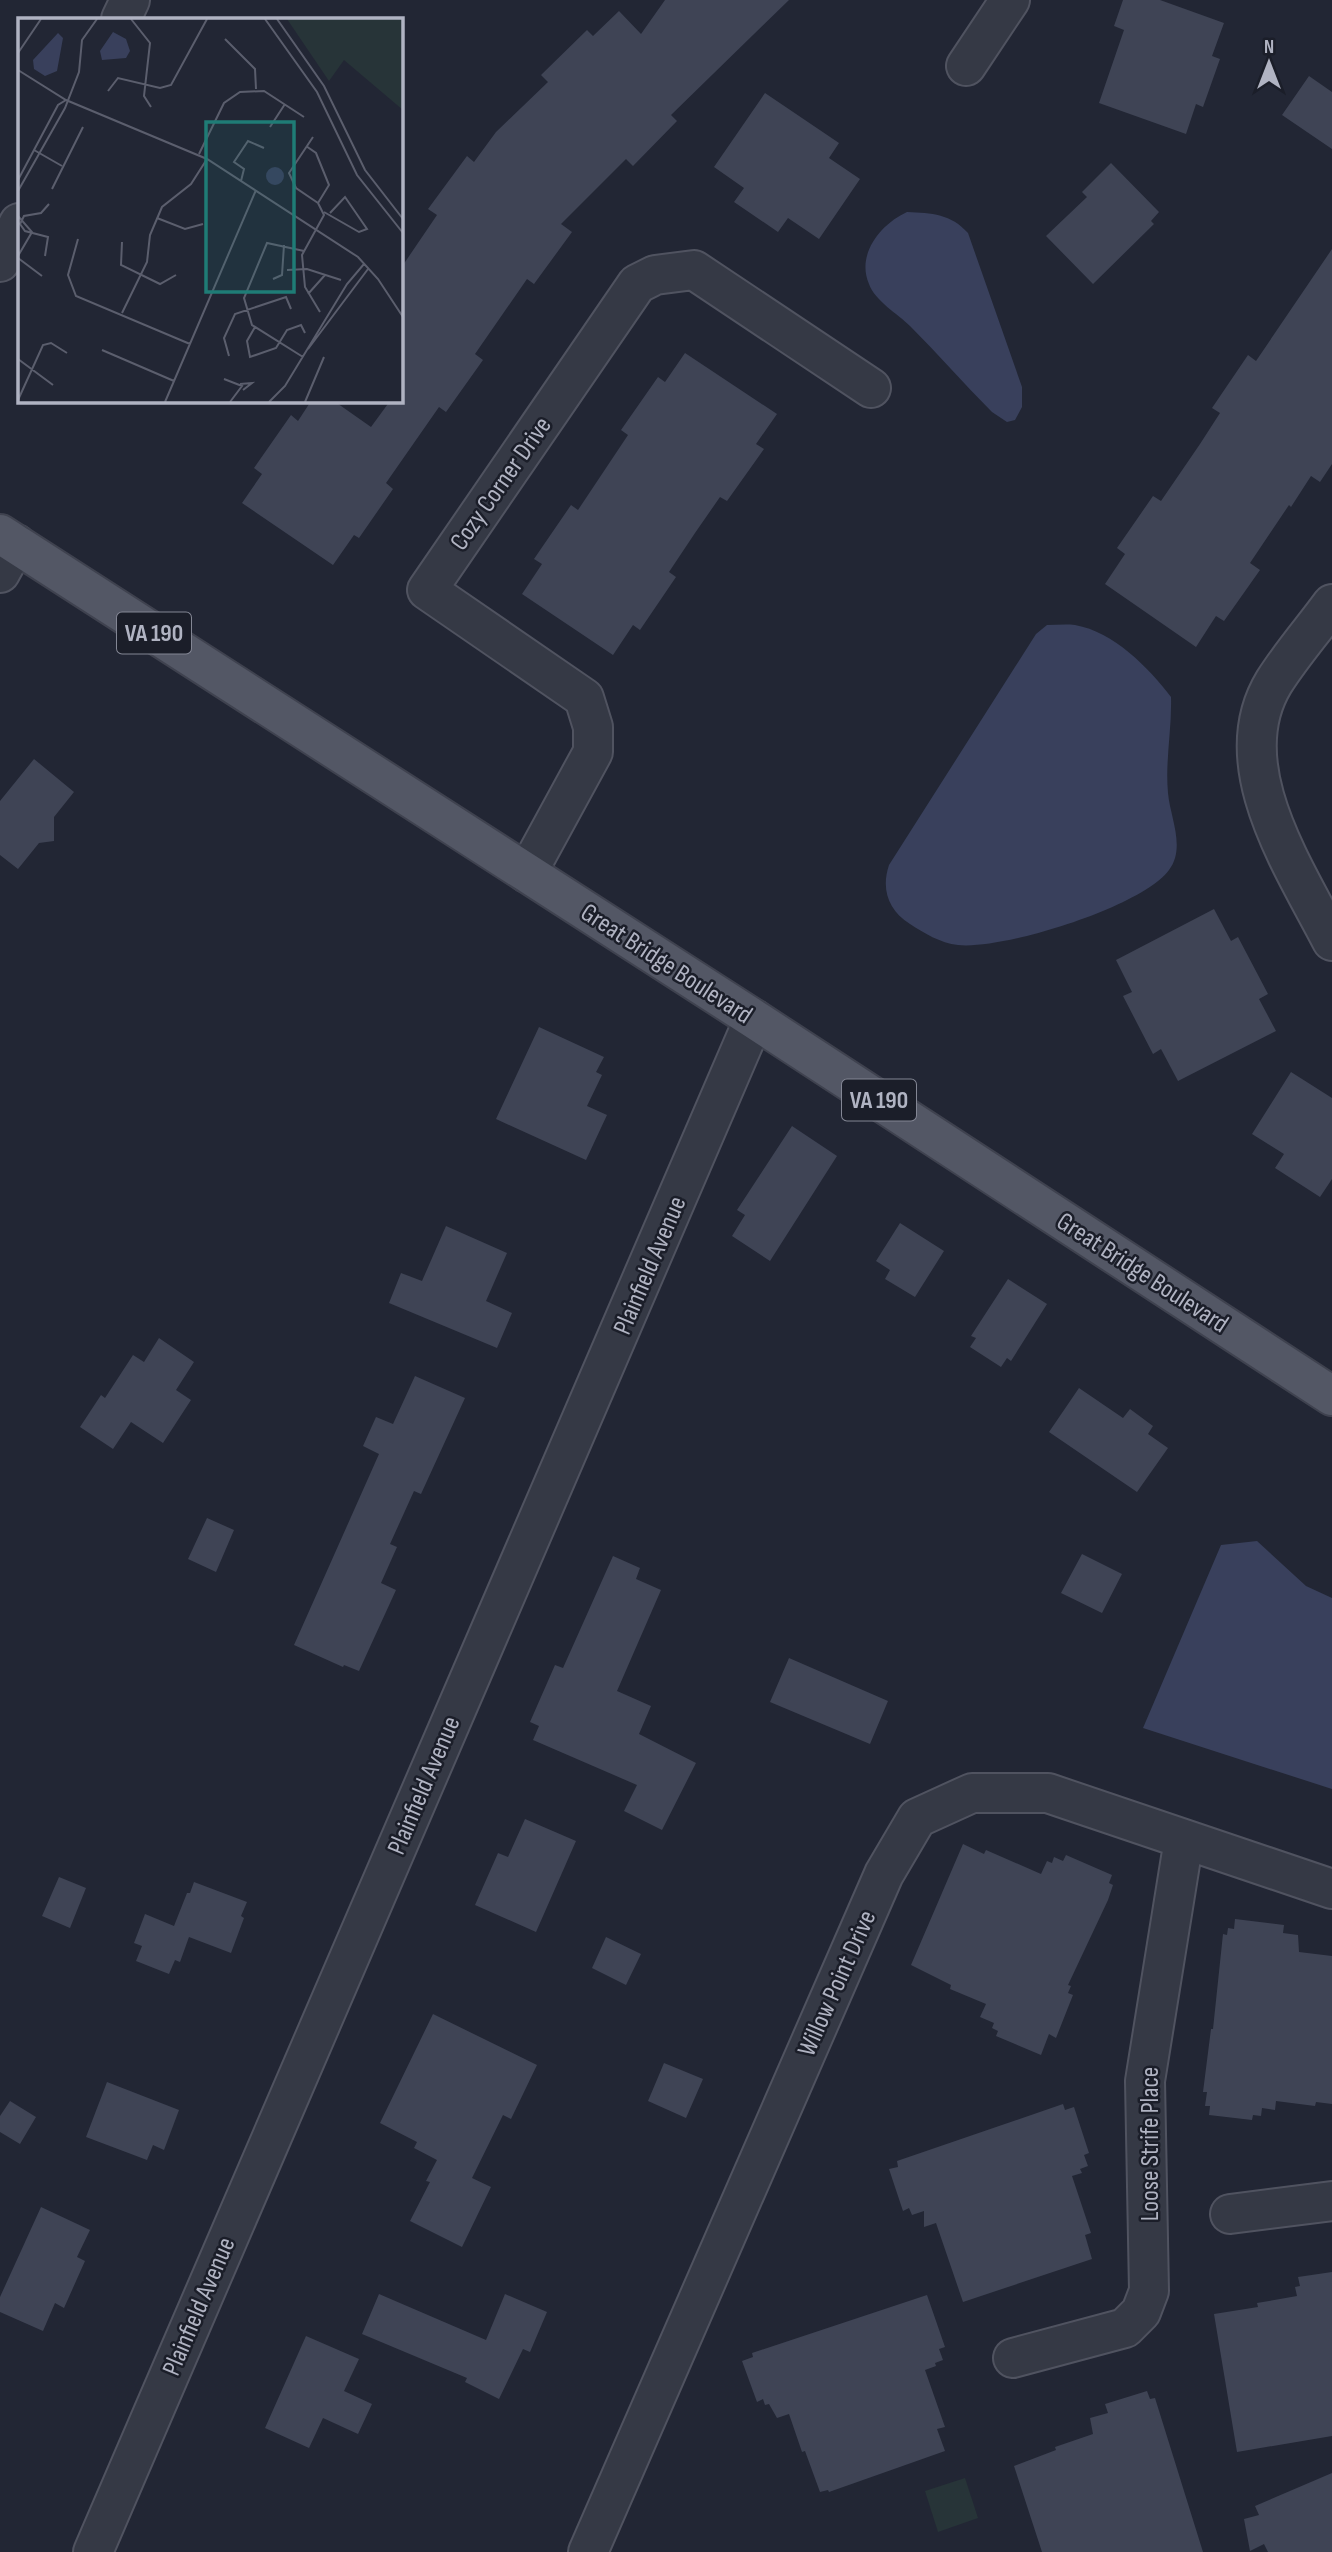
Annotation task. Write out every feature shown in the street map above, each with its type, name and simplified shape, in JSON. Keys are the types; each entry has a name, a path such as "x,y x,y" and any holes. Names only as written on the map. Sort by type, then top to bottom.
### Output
{"main road":[{"name":"Great Bridge Boulevard","path":"5,550 527,873 1332,1396"}],"street":[{"path":"121,18 130,0"},
{"path":"966,66 1010,0"},
{"path":"0,262 18,225"},
{"name":"Cozy Corner Drive","path":"527,873 593,752 593,727 584,698 427,590 637,285 655,275 694,270 871,388"},
{"path":"1332,604 1273,683 1259,720 1255,752 1272,825 1332,941"},
{"name":"Plainfield Avenue","path":"93,2552 754,1019"},
{"name":"Willow Point Drive","path":"588,2552 884,1874 917,1818 972,1793 1048,1793 1332,1889"},
{"name":"Loose Strife Place","path":"1013,2358 1125,2328 1141,2312 1149,2291 1145,2081 1184,1839"},
{"path":"1230,2214 1332,2201"}],"shaded area":[{"path":"965,2478 978,2518 938,2532 925,2491"}],"water":[{"path":"907,212 948,218 968,233 1022,387 1022,407 1015,420 1007,422 992,412 872,290 866,273 868,251 888,224"},
{"path":"1047,625 1075,625 1103,635 1129,652 1171,697 1167,781 1177,842 1174,861 1169,870 1154,884 1131,898 1070,923 1006,941 979,945 945,942 915,927 896,912 886,891 889,865 1036,634"},
{"path":"1257,1541 1306,1586 1332,1598 1332,1789 1143,1728 1221,1545"}],"building":[{"path":"665,0 789,0 671,115 677,121 633,166 626,159 561,224 572,232 534,284 527,279 475,354 483,360 446,412 439,407 386,483 393,489 359,538 354,535 333,565 242,503 262,474 254,468 291,415 298,421 310,402 335,402 371,427 389,402 402,402 402,267 437,215 428,209 467,156 474,162 496,132 548,82 541,75 587,30 593,36 619,11 641,34"},
{"path":"1123,0 1160,0 1224,23 1212,56 1220,59 1203,107 1196,104 1186,134 1099,103 1124,30 1114,26"},
{"path":"1309,76 1332,92 1332,149 1282,115"},
{"path":"765,93 839,143 829,158 860,179 819,239 788,218 778,232 734,202 744,188 714,167"},
{"path":"1111,163 1159,212 1151,221 1154,224 1093,284 1046,236 1087,197 1082,192"},
{"path":"1332,249 1332,464 1320,482 1311,476 1291,507 1289,505 1250,563 1260,570 1224,621 1216,616 1196,647 1105,584 1125,554 1117,548 1153,496 1161,501 1220,413 1212,408 1248,355 1256,361"},
{"path":"685,353 777,414 756,444 764,449 727,501 720,497 669,572 676,577 640,630 633,625 613,655 522,594 542,564 534,559 571,505 578,510 628,435 621,430 658,377 665,382"},
{"path":"34,759 74,792 54,817 54,841 39,843 18,869 0,855 0,801"},
{"path":"1214,909 1231,941 1238,937 1268,994 1259,999 1276,1031 1178,1081 1161,1049 1153,1054 1123,996 1132,992 1116,960"},
{"path":"539,1027 604,1057 596,1072 602,1075 587,1106 607,1115 586,1160 496,1119"},
{"path":"1291,1072 1332,1098 1332,1179 1320,1197 1275,1168 1284,1154 1252,1134"},
{"path":"792,1126 837,1156 770,1261 732,1236 745,1215 737,1210"},
{"path":"900,1223 944,1251 915,1297 885,1279 890,1270 876,1261"},
{"path":"446,1226 507,1253 486,1301 512,1313 497,1348 389,1303 401,1273 422,1281"},
{"path":"1008,1279 1047,1304 1011,1361 1007,1358 1001,1367 970,1347 976,1338 971,1336"},
{"path":"159,1338 194,1362 176,1390 191,1400 163,1443 131,1422 113,1449 80,1427 101,1395 105,1398 133,1355 144,1362"},
{"path":"415,1376 465,1398 421,1494 414,1491 390,1544 397,1547 381,1583 396,1590 359,1671 344,1665 343,1667 294,1645 379,1454 363,1446 376,1417 393,1424"},
{"path":"1079,1388 1123,1418 1130,1409 1153,1426 1148,1434 1168,1448 1137,1492 1049,1432"},
{"path":"207,1518 234,1530 216,1572 188,1559"},
{"path":"1082,1554 1122,1574 1102,1613 1061,1593"},
{"path":"613,1556 640,1568 636,1579 661,1590 617,1691 651,1706 639,1734 696,1763 662,1830 624,1811 637,1785 533,1740 539,1726 530,1722 555,1665 563,1668"},
{"path":"789,1658 888,1701 870,1744 770,1702"},
{"path":"525,1819 576,1841 536,1932 475,1905 498,1853 508,1857"},
{"path":"963,1844 984,1854 986,1850 1041,1874 1047,1861 1052,1863 1054,1857 1063,1861 1066,1855 1112,1875 1109,1883 1113,1885 1108,1900 1068,1985 1071,1986 1068,1993 1073,1995 1056,2038 1049,2034 1041,2055 996,2036 998,2031 992,2028 994,2023 980,2017 986,2004 950,1989 951,1985 911,1965"},
{"path":"59,1877 86,1888 70,1928 42,1916"},
{"path":"194,1882 247,1902 231,1953 189,1937 180,1962 175,1960 169,1974 136,1961 142,1946 134,1943 145,1914 174,1926"},
{"path":"1235,1919 1284,1925 1283,1933 1298,1935 1299,1952 1332,1956 1332,2104 1316,2102 1315,2106 1276,2101 1275,2110 1262,2108 1261,2116 1253,2115 1252,2120 1209,2115 1210,2106 1205,2106 1207,2092 1203,2092 1223,1934 1227,1935 1228,1928 1234,1929"},
{"path":"606,1937 641,1954 626,1985 592,1968"},
{"path":"433,2014 537,2065 511,2119 503,2115 472,2178 491,2187 462,2247 410,2221 430,2182 426,2181 437,2160 414,2148 417,2142 380,2123"},
{"path":"664,2063 703,2079 686,2118 648,2101"},
{"path":"107,2082 179,2110 164,2150 153,2145 147,2160 86,2137"},
{"path":"10,2101 36,2117 20,2144 0,2132 0,2116"},
{"path":"1063,2104 1065,2110 1074,2107 1089,2153 1084,2155 1088,2166 1080,2169 1082,2173 1072,2176 1091,2233 1085,2235 1092,2259 963,2302 936,2223 924,2227 924,2211 912,2215 909,2208 903,2211 889,2169 898,2167 897,2161"},
{"path":"41,2207 90,2230 77,2257 85,2261 64,2308 55,2303 43,2331 0,2312 0,2297"},
{"path":"1332,2272 1332,2436 1237,2452 1214,2314 1258,2307 1257,2303 1297,2296 1295,2287 1300,2286 1298,2277"},
{"path":"379,2294 486,2340 505,2294 547,2312 530,2352 523,2349 499,2399 465,2382 467,2378 362,2334"},
{"path":"927,2295 945,2347 939,2349 943,2360 925,2370 945,2427 937,2429 945,2451 829,2492 820,2492 789,2414 777,2418 763,2399 757,2402 742,2361 753,2357 752,2353"},
{"path":"306,2336 359,2359 344,2391 372,2404 358,2434 323,2418 309,2448 265,2428"},
{"path":"1147,2391 1150,2399 1155,2398 1203,2552 1042,2552 1014,2466 1056,2450 1055,2447 1093,2434 1090,2418 1108,2413 1105,2404"},
{"path":"1332,2473 1332,2552 1268,2552 1264,2544 1250,2551 1244,2519 1259,2515 1255,2506"}]}
